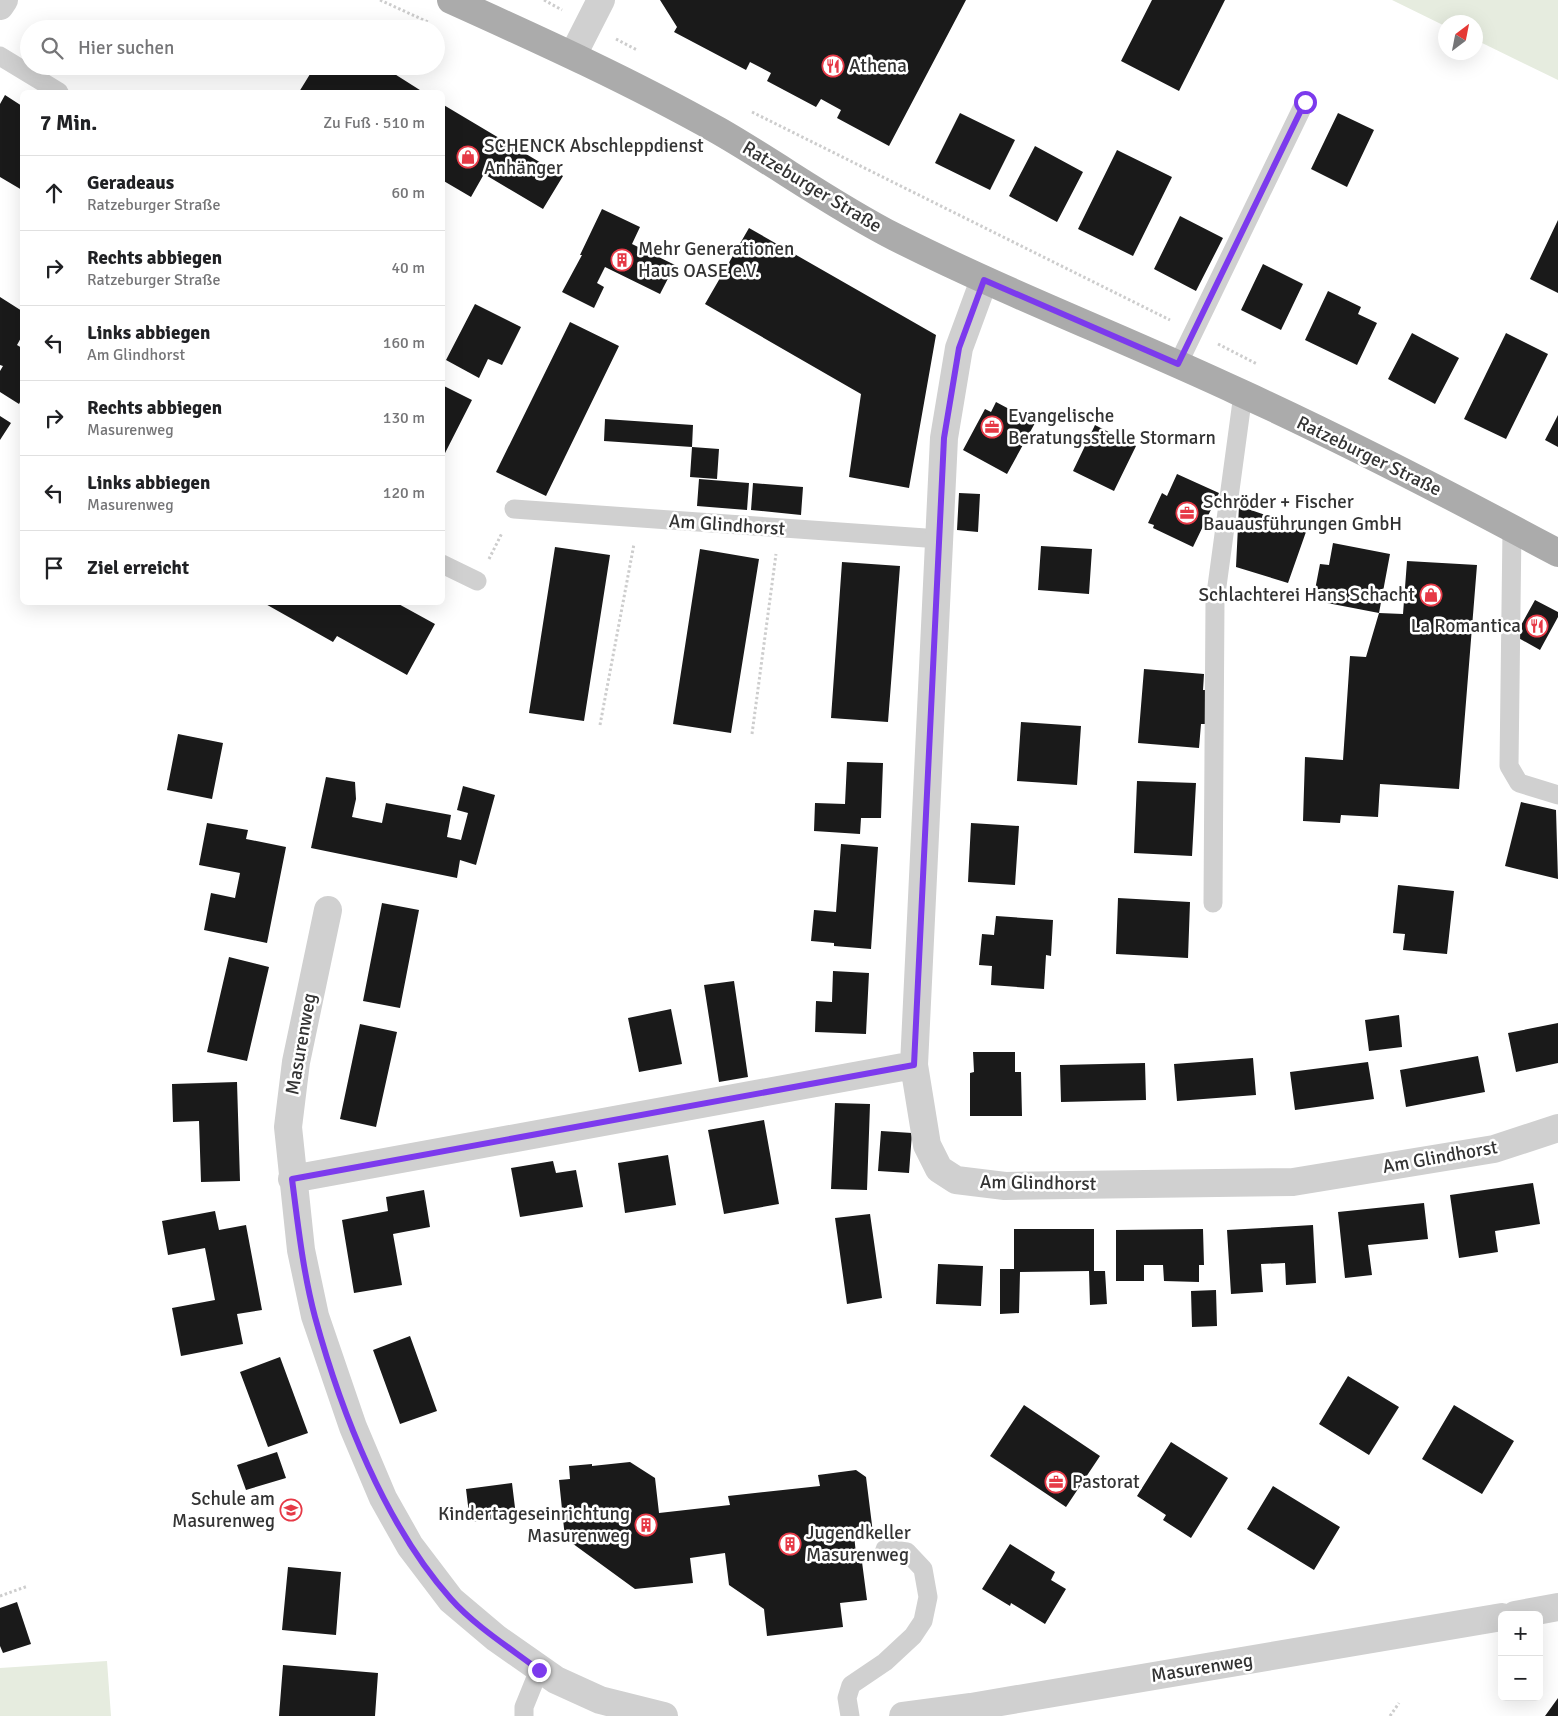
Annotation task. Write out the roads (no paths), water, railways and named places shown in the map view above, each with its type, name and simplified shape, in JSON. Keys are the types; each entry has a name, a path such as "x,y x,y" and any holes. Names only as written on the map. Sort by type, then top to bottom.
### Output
{"main road":[{"name":"Ratzeburger Straße","path":"451,0 573,55 719,131 844,209 893,236 984,280 1243,394 1512,528 1558,553"}],"street":[{"path":"0,6 4,0"},
{"path":"573,55 601,0"},
{"name":"Am Glindhorst","path":"984,280 959,348 944,438 914,1065 927,1145 939,1169 956,1180 1005,1186 1294,1182 1494,1149 1558,1128"},
{"name":"Masurenweg","path":"328,910 295,1071 288,1127 301,1250 315,1316 353,1427 384,1498 410,1546 452,1600 496,1638 539,1670 556,1680 600,1700 650,1715"},
{"path":"292,1179 914,1065"},
{"path":"1536,1611 1558,1607"},
{"name":"Masurenweg","path":"903,1716 965,1711 1498,1618"}],"lane":[{"path":"0,56 20,68"},
{"path":"31,75 56,90"},
{"path":"1178,364 1305,102"},
{"path":"1213,903 1215,601 1243,394"},
{"name":"Am Glindhorst","path":"514,509 940,539"},
{"path":"1512,528 1509,766 1519,783 1558,795"},
{"path":"445,565 477,581"},
{"path":"850,1716 847,1698 851,1685 885,1662 913,1636 923,1621 928,1597 923,1569 907,1552 885,1548"},
{"path":"524,1716 524,1707 539,1670"}],"place":[{"name":"Athena","path":"833,66"},
{"name":"SCHENCK Abschleppdienst Anhänger","path":"468,157"},
{"name":"Mehr Generationen Haus OASE e.V.","path":"622,260"},
{"name":"Evangelische Beratungsstelle Stormarn","path":"992,427"},
{"name":"Schröder + Fischer Bauausführungen GmbH","path":"1187,513"},
{"name":"Schlachterei Hans Schacht","path":"1431,595"},
{"name":"La Romantica","path":"1537,626"},
{"name":"Pastorat","path":"1056,1482"},
{"name":"Schule am Masurenweg","path":"291,1510"},
{"name":"Kindertageseinrichtung Masurenweg","path":"646,1525"},
{"name":"Jugendkeller Masurenweg","path":"790,1544"}]}
